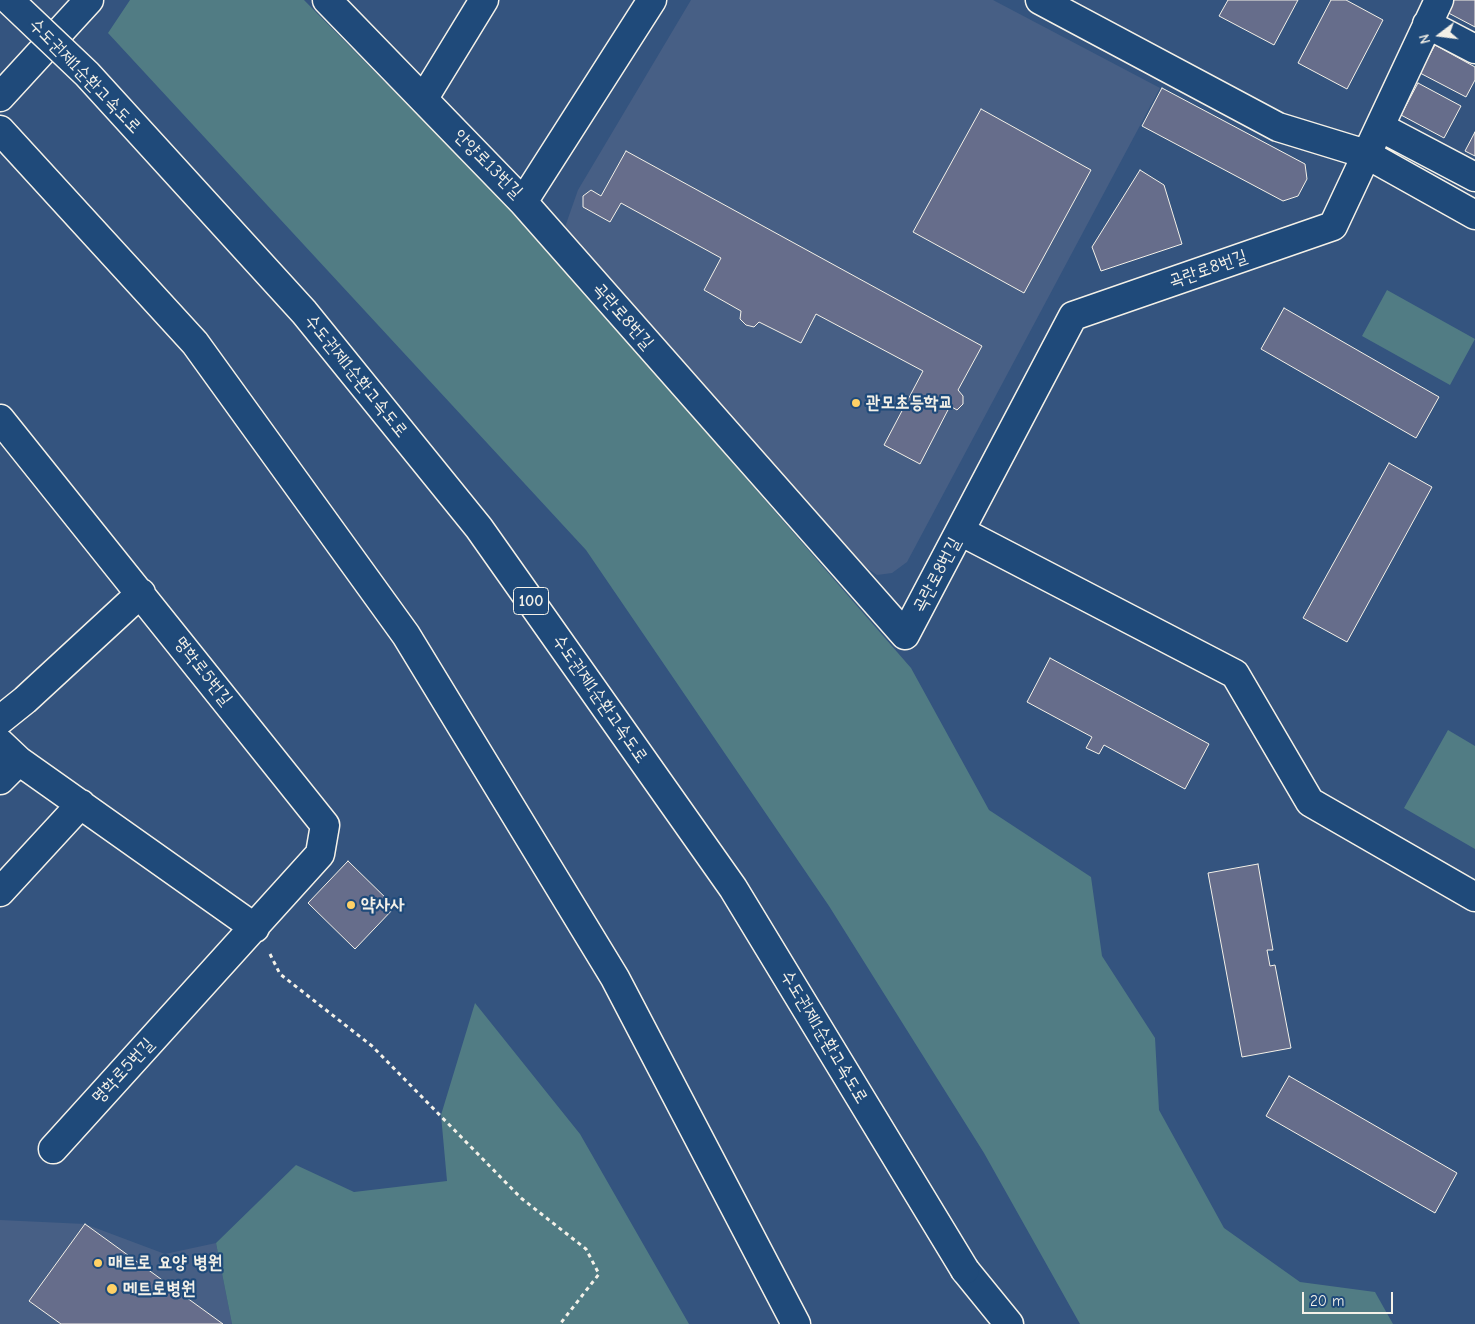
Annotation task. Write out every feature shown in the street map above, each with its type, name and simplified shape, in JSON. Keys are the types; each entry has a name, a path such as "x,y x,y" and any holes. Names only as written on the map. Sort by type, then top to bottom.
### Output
{"main road":[{"name":"수도권제1순환고속도로","path":"9,0 87,74 304,312 479,528 733,888 965,1270 990,1324"},
{"path":"0,97 89,0"},
{"name":"안양로13번길","path":"327,0 523,202 652,0"},
{"path":"424,98 484,0"},
{"path":"1040,0 1278,127 1366,154 1475,215"},
{"name":"곡란로8번길","path":"523,202 905,635 1073,316 1333,226 1439,0"},
{"path":"1427,24 1475,50"},
{"path":"1380,127 1475,178"},
{"path":"0,130 195,343 406,635 615,978 796,1324"},
{"name":"명학로5번길","path":"0,419 325,825 320,854 255,928 52,1149"},
{"path":"960,530 1235,674 1310,802 1475,897"},
{"path":"0,720 25,700 141,593"},
{"path":"0,780 9,752 255,928"},
{"path":"0,892 81,804"},
{"path":"965,1270 1009,1324"}],"path":[{"path":"255,928 278,933 270,955 280,974 372,1046 521,1198 586,1249 599,1274 560,1324"}],"shaded area":[{"name":"관모초등학교","path":"691,0 993,0 1160,88 907,562 892,573 877,575 862,565 565,227 578,190"},
{"name":"메트로병원","path":"0,1220 85,1224 165,1254 216,1243 232,1324 0,1324"}],"green space":[{"path":"130,0 304,0 525,224 911,668 989,810 1091,877 1102,956 1155,1038 1159,1110 1224,1228 1300,1282 1375,1292 1393,1324 1080,1324 984,1153 829,906 586,550 108,33"},
{"path":"1387,290 1475,339 1450,385 1362,336"},
{"path":"1448,730 1475,746 1475,849 1404,808"},
{"path":"475,1003 580,1134 689,1324 232,1324 216,1243 296,1165 354,1192 447,1181 441,1115"}],"building":[{"path":"1228,0 1298,0 1274,45 1219,16"},
{"path":"1331,0 1346,0 1383,20 1347,89 1298,63"},
{"path":"1444,0 1475,0 1475,27 1439,8"},
{"path":"1435,45 1475,67 1475,80 1466,97 1420,73"},
{"path":"1418,83 1461,106 1444,138 1401,115"},
{"path":"1162,88 1305,164 1307,179 1298,196 1283,201 1142,126"},
{"path":"981,109 1091,170 1024,293 913,232"},
{"path":"1475,132 1475,156 1465,151"},
{"path":"626,151 982,346 958,390 963,396 963,404 957,410 950,406 920,464 884,445 923,371 816,314 801,343 759,322 754,327 746,325 740,319 741,311 704,290 721,258 621,203 610,222 583,207 583,196 591,190 601,196"},
{"path":"1140,170 1164,185 1182,244 1101,271 1092,247"},
{"path":"1284,308 1439,397 1416,438 1261,349"},
{"path":"1389,463 1432,487 1347,642 1303,618"},
{"path":"1050,658 1209,744 1185,789 1104,745 1099,754 1086,748 1092,737 1027,702"},
{"name":"약사사","path":"348,861 395,907 355,949 308,903"},
{"path":"1258,864 1273,950 1267,950 1270,966 1275,965 1291,1048 1242,1057 1208,873"},
{"path":"1289,1076 1457,1173 1435,1213 1266,1116"},
{"name":"매트로 요양 병원","path":"85,1224 223,1324 61,1324 29,1301"}],"place":[{"name":"관모초등학교","path":"856,403"},
{"name":"약사사","path":"351,905"},
{"name":"매트로 요양 병원","path":"98,1263"},
{"name":"메트로병원","path":"112,1289"}]}
